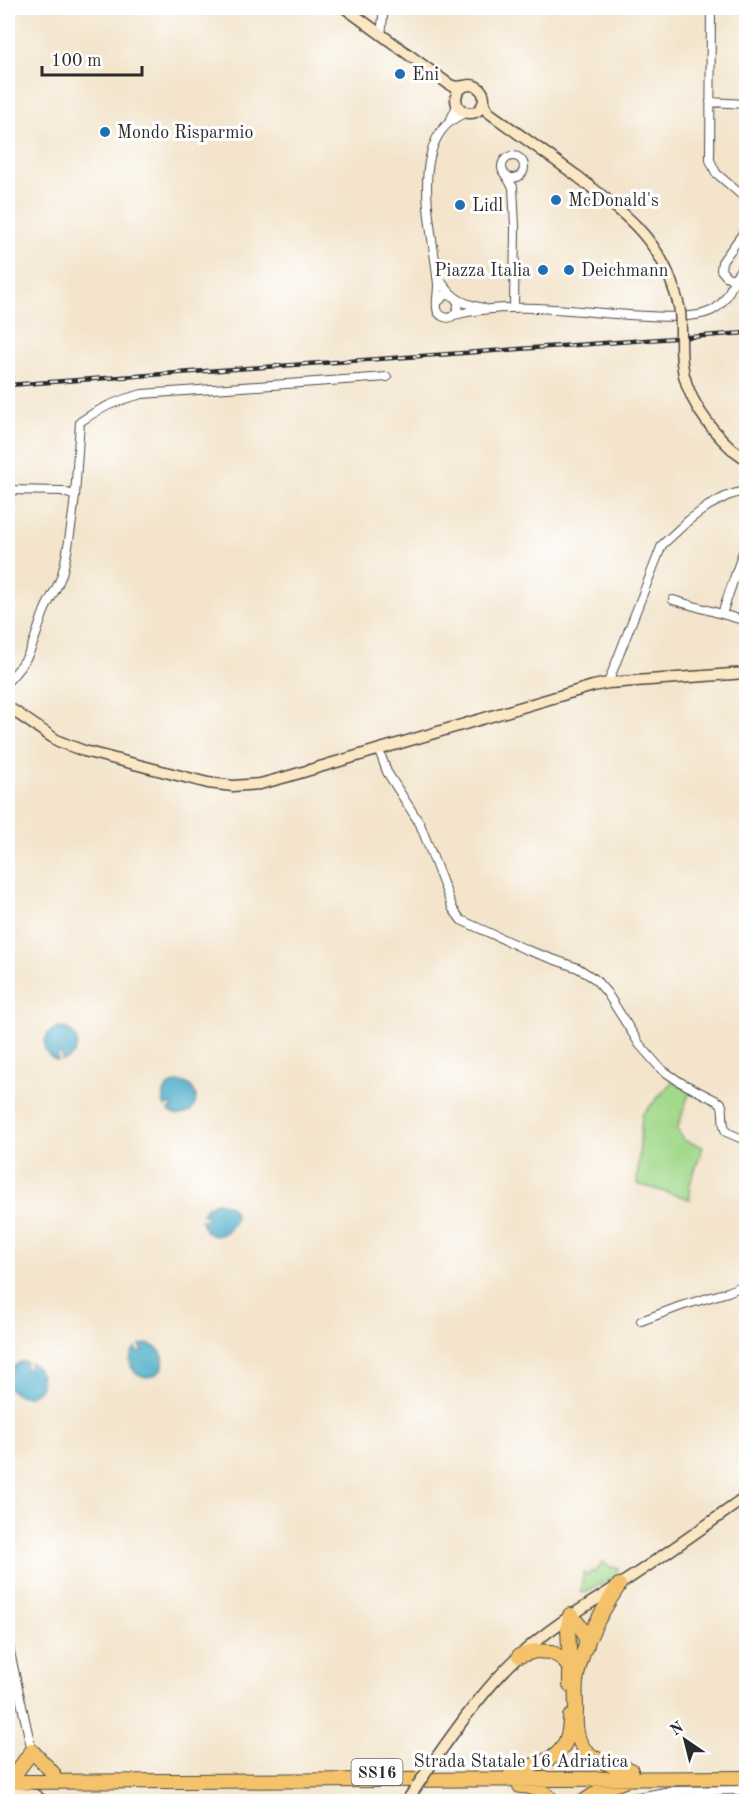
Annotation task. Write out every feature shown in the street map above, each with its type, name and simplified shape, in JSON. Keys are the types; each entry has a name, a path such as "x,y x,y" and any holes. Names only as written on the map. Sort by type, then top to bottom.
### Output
{"highway":[{"path":"619,1585 603,1610 587,1645 576,1682 575,1722 579,1742 588,1754 631,1774"},
{"path":"570,1615 579,1623 585,1634 587,1645"},
{"path":"511,1771 543,1762 557,1754 567,1741 570,1722 568,1628 570,1615"},
{"path":"519,1656 535,1651 551,1652 562,1658 570,1668"},
{"path":"10,1776 32,1751 52,1773"},
{"name":"Strada Statale 16 Adriatica","path":"10,1776 453,1780 747,1770"},
{"name":"Strada Statale 16 Adriatica","path":"10,1776 52,1773 511,1771 747,1778"},
{"path":"583,1802 631,1774"},
{"path":"453,1780 485,1786 528,1786 544,1791 554,1802"}],"street":[{"path":"345,8 450,85 478,87 483,94 483,108"},
{"path":"381,35 384,8"},
{"path":"711,8 711,165 716,173 747,199"},
{"path":"450,85 461,110 465,112"},
{"path":"449,123 456,108 460,89 464,86"},
{"path":"710,102 747,104"},
{"path":"483,108 474,112 465,112 440,131 430,159 428,179 431,234 438,286 437,309 441,315 447,317 487,308"},
{"path":"483,108 624,213 645,234 660,256 671,280 680,310 682,365 691,394 704,417 722,439 747,459"},
{"path":"513,188 524,166 521,159 514,156 507,157 502,162 502,169 513,188 514,308"},
{"path":"507,176 512,178 519,176"},
{"path":"735,278 729,279 721,270 721,266 747,229"},
{"path":"438,302 445,296 487,308 661,317 696,315 713,310 720,305 747,261"},
{"path":"436,272 459,306 454,315"},
{"path":"8,681 28,658 44,612 62,576 72,522 80,423 89,416 127,398 142,394 387,377"},
{"path":"8,490 62,491 75,496"},
{"path":"608,682 662,545 708,506 727,496 747,490"},
{"path":"722,614 747,543"},
{"path":"673,600 747,621"},
{"path":"8,707 58,741 84,751 208,783 233,786 260,784 608,682 747,673"},
{"path":"379,750 387,772 420,824 453,909 461,920 526,950 578,968 595,979 607,993 640,1045 662,1068 680,1082 721,1102 722,1123 726,1132 740,1138 747,1138"},
{"path":"641,1321 747,1284"},
{"path":"406,1802 468,1713 519,1656 570,1615 619,1585 747,1497"},
{"path":"8,1643 32,1751"},
{"path":"611,1802 672,1791 747,1790"},
{"path":"8,1793 35,1795 44,1802"}],"green space":[{"path":"673,1081 690,1091 677,1129 683,1140 703,1147 689,1187 690,1199 637,1184 642,1115"},
{"path":"603,1561 609,1567 618,1568 616,1576 581,1593 584,1573 588,1576 592,1571 595,1573"}],"water":[{"path":"57,1028 71,1031 77,1042 74,1053 62,1061 62,1054 58,1054 58,1061 52,1058 44,1045 47,1035"},
{"path":"178,1082 190,1086 196,1097 194,1107 183,1115 168,1111 173,1107 170,1104 165,1107 164,1103 163,1095 167,1088"},
{"path":"216,1202 229,1205 234,1212 234,1220 230,1228 214,1236 207,1232 201,1220 207,1219 207,1215 202,1215 205,1208"},
{"path":"147,1344 159,1350 164,1361 159,1371 147,1377 137,1373 130,1362 136,1348 139,1353 143,1351 140,1345"},
{"path":"22,1362 26,1362 25,1369 29,1369 30,1363 41,1377 40,1388 32,1395 18,1395 9,1387 8,1376 11,1370"}],"railway":[{"path":"8,385 746,333"}],"place":[{"name":"Eni","path":"400,74"},
{"name":"Mondo Risparmio","path":"105,132"},
{"name":"McDonald's","path":"556,200"},
{"name":"Lidl","path":"460,205"},
{"name":"Piazza Italia","path":"543,270"},
{"name":"Deichmann","path":"569,270"}]}
